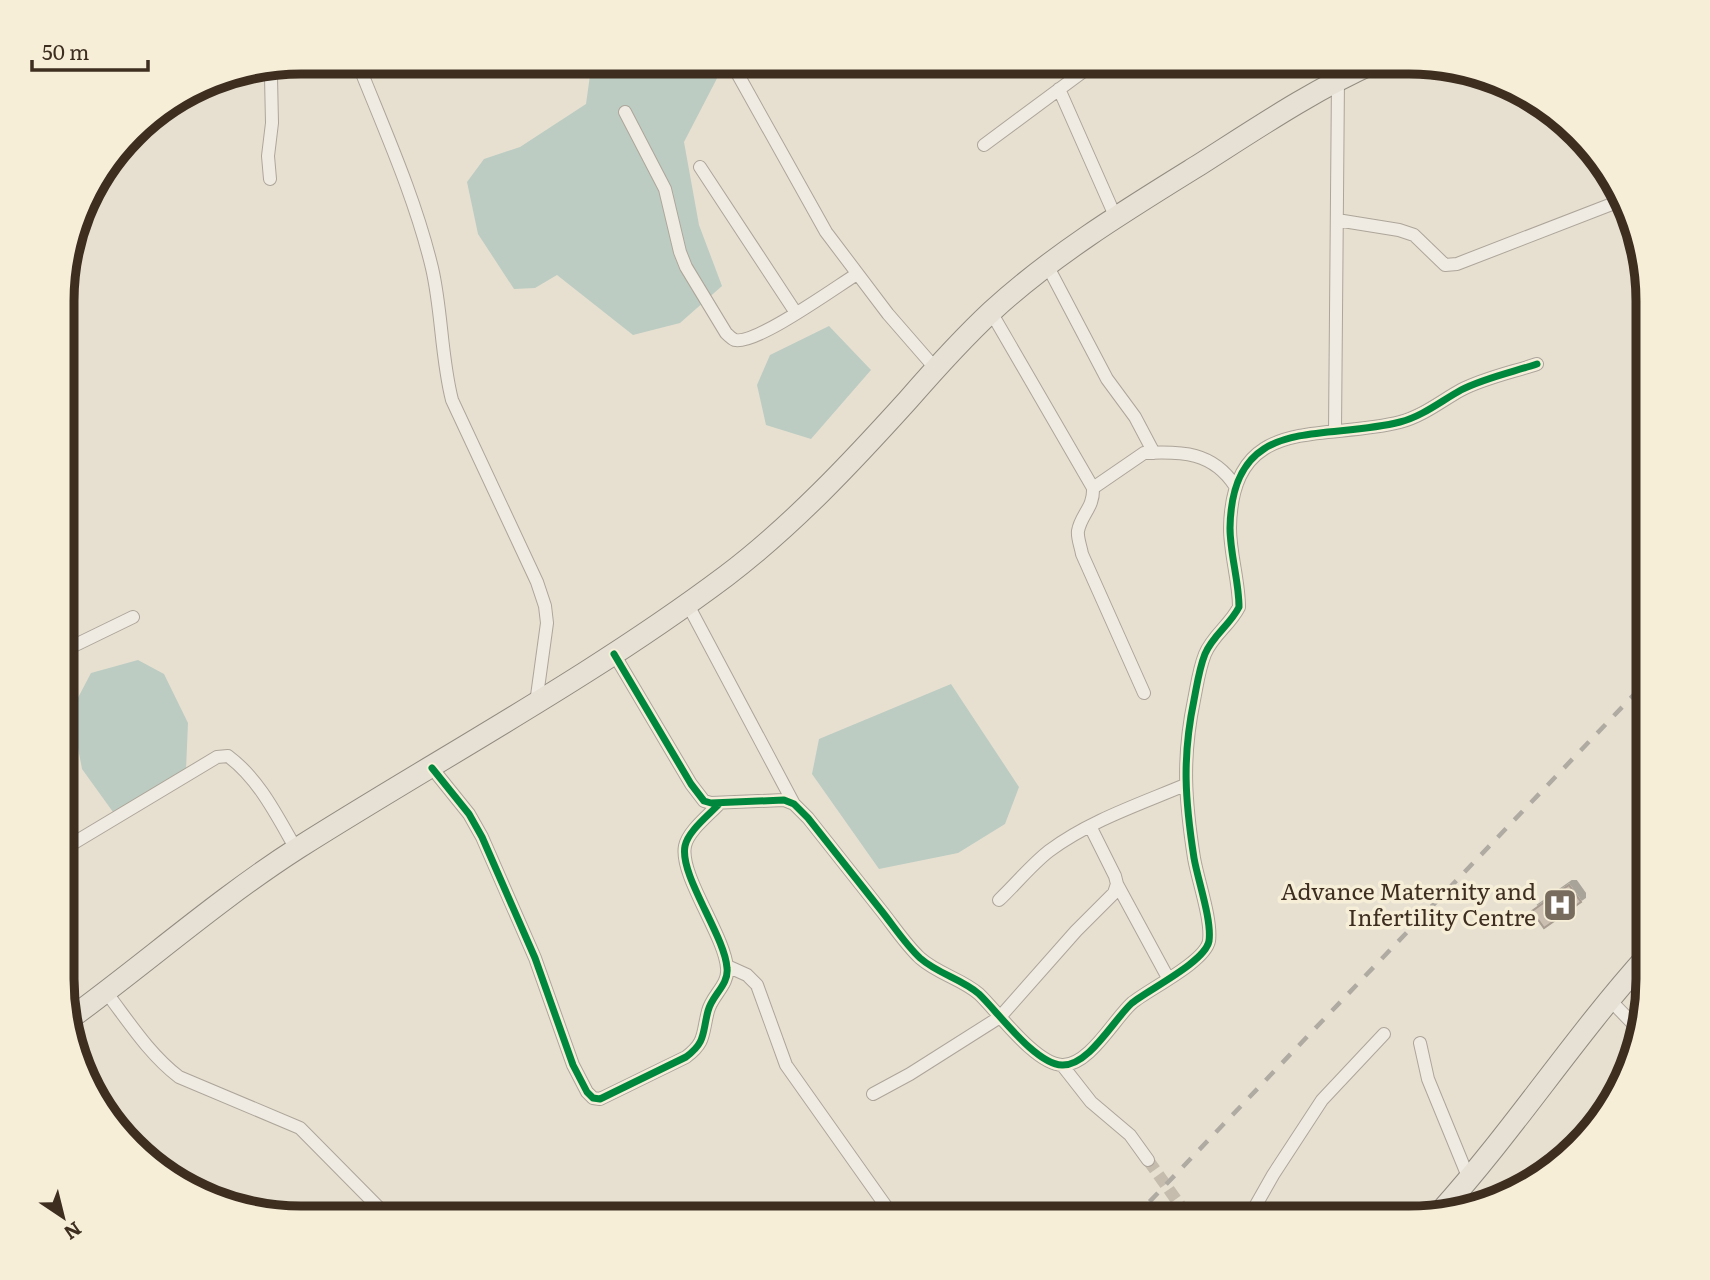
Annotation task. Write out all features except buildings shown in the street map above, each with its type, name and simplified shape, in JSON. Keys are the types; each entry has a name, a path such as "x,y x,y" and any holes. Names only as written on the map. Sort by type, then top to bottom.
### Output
{"main road":[{"path":"76,1014 206,912 296,849 614,654 735,568 802,511 935,368 991,312 1046,265 1328,74"},
{"path":"1448,1203 1497,1147 1609,999 1636,969"}],"street":[{"path":"362,74 400,170 429,258 452,400 537,582 545,606 547,623 537,703"},
{"path":"738,74 800,189 827,232 888,314 935,368"},
{"path":"984,145 1080,74"},
{"path":"1334,74 1337,220 1335,431"},
{"path":"270,179 268,156 272,123 271,75"},
{"path":"1059,89 1116,218"},
{"path":"625,112 665,189 686,267 726,334 736,340 749,339 774,328 857,274"},
{"path":"700,167 796,313"},
{"path":"1337,220 1399,229 1414,235 1445,265 1457,264 1614,203"},
{"path":"1046,265 1107,379 1135,417 1154,453"},
{"path":"991,312 1093,488 1094,500 1078,531 1082,554 1144,693"},
{"path":"1062,1065 1086,1055 1133,1002 1197,957 1208,946 1210,932 1198,884 1184,766 1199,672 1206,653 1239,607 1230,532 1235,486 1243,468 1282,439 1375,427 1414,418 1463,389 1537,364"},
{"path":"1093,488 1144,453 1184,452 1210,461 1226,473 1235,486"},
{"path":"687,603 794,804 920,958 971,988 1032,1050 1062,1065 1091,1102 1130,1135 1147,1160"},
{"path":"74,645 133,617"},
{"path":"614,654 691,784 704,801 719,804 772,799 794,804"},
{"path":"74,843 217,757 228,755 245,768 271,805 296,849"},
{"path":"432,768 469,814 482,837 535,958 573,1065 587,1092 600,1100 686,1057 697,1049 703,1039 708,1008 724,984 727,966 699,898 685,845 719,804"},
{"path":"999,900 1048,852 1090,827 1185,785"},
{"path":"1090,827 1117,884 1168,978"},
{"path":"873,1094 1000,1017 1076,931 1114,893 1117,884"},
{"path":"727,966 747,975 757,985 786,1065 886,1206"},
{"path":"106,992 157,1059 179,1077 300,1128 377,1206"},
{"path":"1609,999 1632,1022"},
{"path":"1626,1015 1633,1015"},
{"path":"1256,1206 1322,1100 1384,1034"},
{"path":"1420,1043 1428,1079 1469,1179"}],"shaded area":[{"path":"590,74 719,74 684,142 699,225 722,286 680,323 633,335 557,275 535,288 514,289 478,234 467,182 484,159 520,147 586,104"},
{"path":"829,326 871,370 811,439 766,425 757,385 770,355"},
{"path":"138,660 164,674 188,723 186,770 113,812 82,769 74,727 74,705 91,673"},
{"path":"951,684 1019,787 1005,824 958,853 879,869 812,774 819,739"}],"tunnel":[{"path":"1148,1160 1181,1206"}],"railway":[{"path":"1145,1206 1636,693"}],"cycle path":[{"path":"614,654 691,784 704,801 784,800 794,804 920,958 979,994 1040,1056 1062,1065 1072,1063 1091,1050 1132,1003 1198,958 1209,941 1208,922 1194,858 1186,760 1190,721 1201,665 1212,641 1239,607 1230,528 1235,491 1246,465 1264,449 1286,439 1400,422 1470,386 1537,364"},
{"path":"432,768 469,814 482,837 535,958 573,1065 587,1092 593,1098 600,1099 692,1052 702,1037 710,1005 723,985 727,974 724,955 695,889 685,858 685,846 690,835 719,804"}],"place":[{"name":"Advance Maternity and Infertility Centre","path":"1560,905"}]}
